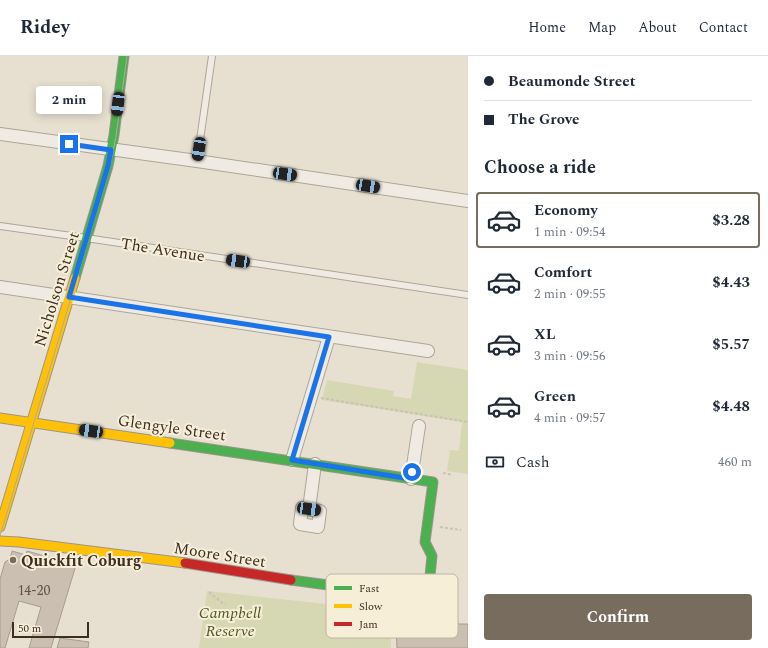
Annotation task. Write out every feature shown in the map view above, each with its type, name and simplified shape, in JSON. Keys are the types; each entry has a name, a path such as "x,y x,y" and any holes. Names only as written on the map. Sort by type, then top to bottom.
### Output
{"street":[{"name":"Nicholson Street","path":"0,527 69,297 111,150 124,56"},
{"path":"0,134 197,161 468,202"},
{"path":"0,288 428,351"},
{"path":"292,460 329,337"},
{"name":"Glengyle Street","path":"0,418 433,482 425,542 432,556 430,574"},
{"path":"411,479 419,426"},
{"path":"309,509 316,464"},
{"name":"Moore Street","path":"0,541 212,567 230,571 326,584"}],"lane":[{"path":"197,161 212,56"},
{"name":"The Avenue","path":"0,226 468,295"}],"path":[{"path":"312,396 468,422"},
{"path":"443,527 461,530"},
{"path":"209,592 225,605"}],"green space":[{"path":"417,362 468,370 468,474 447,471 450,450 459,451 462,422 322,400 327,380 394,391 393,396 411,399"},
{"name":"Campbell Reserve","path":"207,591 326,604 326,638 391,638 391,648 199,648"}],"building":[{"path":"12,551 26,555 27,551 55,559 56,557 62,559 61,561 76,565 51,648 29,648 41,607 19,601 5,648 0,648 0,579 5,562 10,559"},
{"path":"458,624 468,624 468,648 397,648 397,638 458,638"},
{"path":"60,638 89,642 88,648 57,648"}],"tram line":[{"path":"0,536 110,167 116,136 127,56"}],"traffic: fast":[{"path":"75,278 108,166 114,135 124,56"},
{"path":"170,443 433,482 425,542 432,556 430,574"},
{"path":"291,580 326,585"}],"traffic: slow":[{"path":"0,527 75,278"},
{"path":"0,418 170,443"},
{"path":"0,541 19,542 185,563"}],"traffic: jam":[{"path":"185,563 291,580"}],"place":[{"name":"Quickfit Coburg","path":"13,560"}],"route":[{"path":"69,144 111,150 108,166 69,297 329,337 292,460 411,479 412,472"}]}
